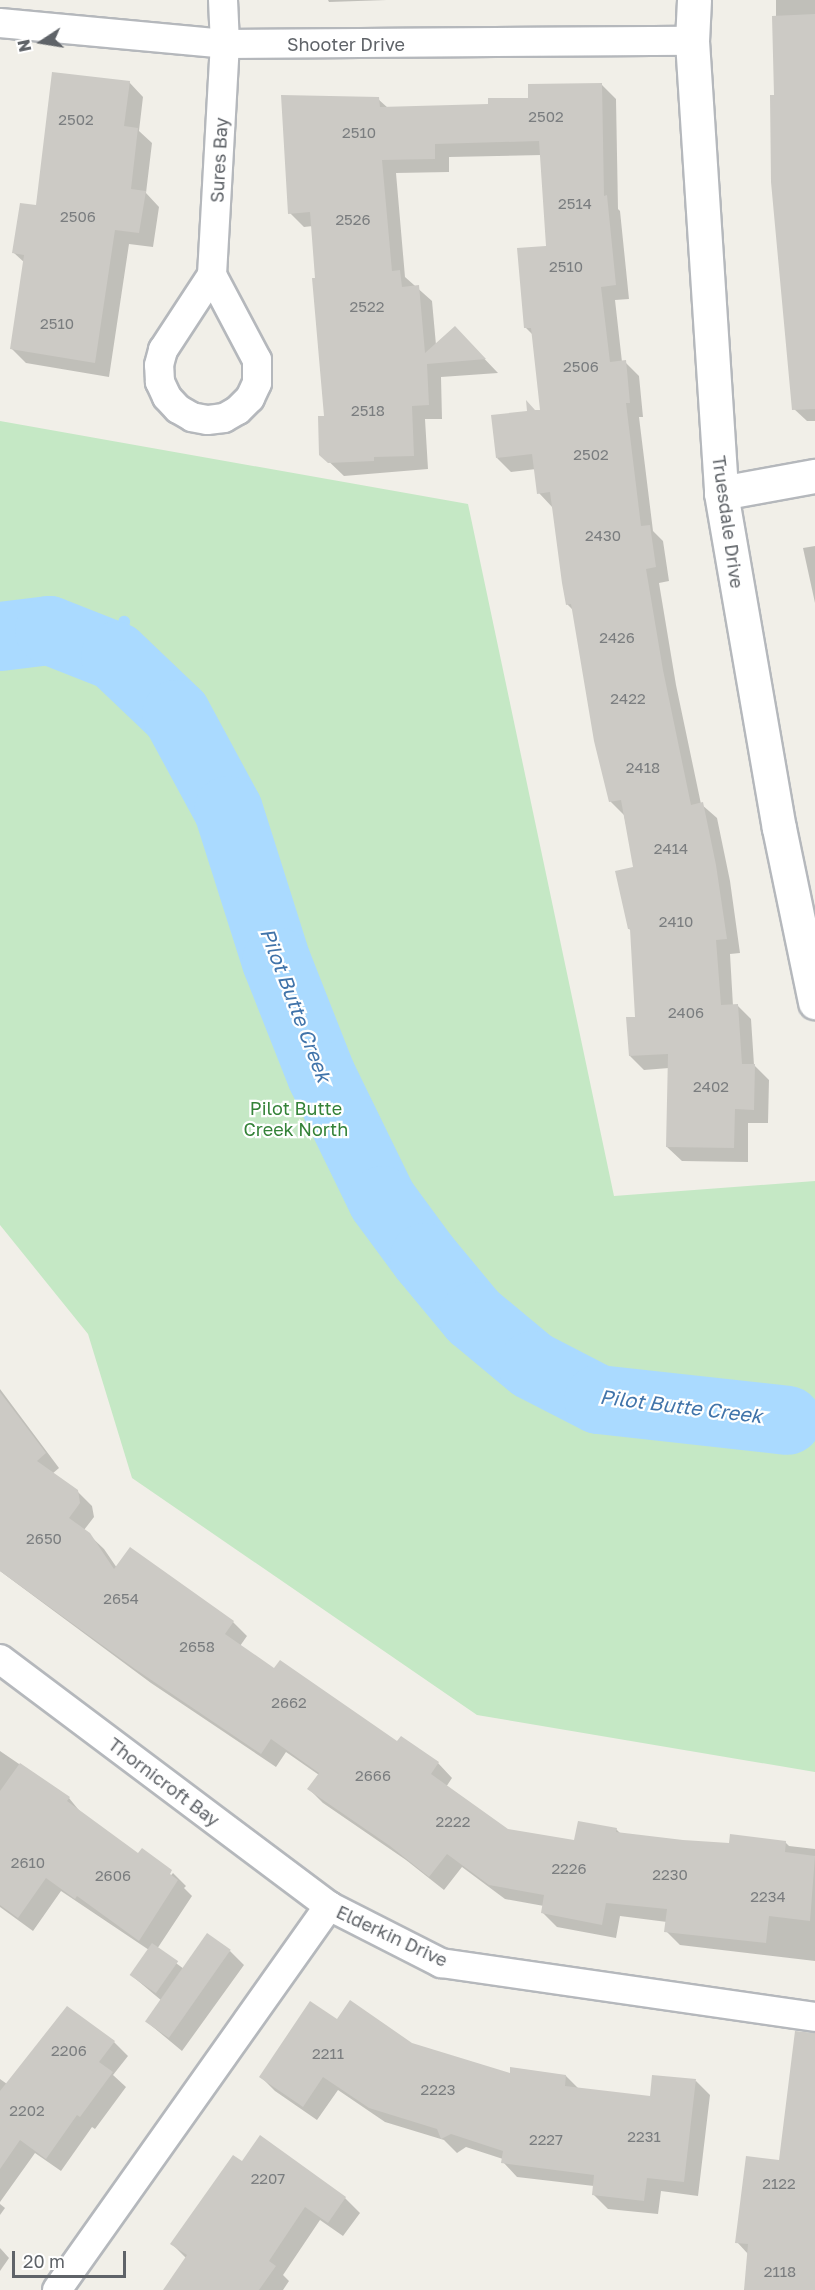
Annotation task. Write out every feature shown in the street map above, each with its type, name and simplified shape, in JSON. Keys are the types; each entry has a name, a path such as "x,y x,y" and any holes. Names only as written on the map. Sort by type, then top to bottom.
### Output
{"street":[{"name":"Sures Bay","path":"212,275 257,360 257,383 250,398 238,410 224,418 207,420 192,417 178,409 167,397 160,382 159,365 163,350 212,275 225,44 223,0"},
{"name":"Truesdale Drive","path":"694,0 692,41 721,493 779,828 815,1002"},
{"name":"Shooter Drive","path":"0,23 225,44 692,41"},
{"path":"721,493 815,476"},
{"name":"Thornicroft Bay","path":"0,1659 329,1906"},
{"name":"Elderkin Drive","path":"57,2290 329,1906 441,1963 815,2017"}],"green space":[{"name":"Pilot Butte Creek North","path":"0,421 468,504 614,1196 815,1181 815,1772 477,1715 132,1478 88,1334 0,1225"}],"building":[{"path":"815,14 815,409 792,410 771,182 770,95 774,95 772,16"},
{"path":"52,72 130,81 124,126 138,128 131,189 146,191 139,233 115,230 95,363 10,349 24,255 12,253 20,203 36,205"},
{"path":"602,83 604,196 607,195 616,285 601,287 610,362 626,360 630,403 626,403 641,526 650,525 656,567 646,569 663,670 691,805 703,802 716,865 727,939 716,940 721,1005 738,1004 742,1064 755,1064 754,1110 735,1109 734,1148 666,1147 668,1054 629,1056 626,1017 635,1017 630,929 628,929 615,871 633,867 621,800 609,802 594,741 571,604 566,605 562,583 550,492 537,494 532,454 496,458 491,415 527,411 526,400 535,410 540,410 531,328 524,328 517,248 546,246 539,141 435,144 435,159 382,160 392,271 400,270 402,287 419,285 425,353 455,326 486,359 427,364 429,405 412,406 414,456 374,457 374,461 328,463 319,455 318,416 324,416 312,278 315,278 310,212 288,214 281,95 379,97 380,107 488,104 488,98 528,98 528,84"},
{"path":"0,1392 46,1453 37,1461 78,1490 80,1503 69,1518 90,1533 114,1569 130,1547 234,1621 225,1634 274,1668 280,1660 397,1741 401,1736 439,1762 431,1774 508,1829 574,1840 578,1821 617,1828 616,1832 683,1840 729,1843 730,1834 786,1841 785,1852 815,1856 810,1921 769,1916 766,1943 664,1932 667,1909 606,1903 602,1925 541,1913 544,1895 489,1885 447,1854 429,1877 390,1846 307,1789 319,1773 271,1739 261,1754 135,1669 0,1571"},
{"path":"20,1763 70,1797 67,1801 138,1853 142,1848 172,1870 170,1874 178,1880 139,1941 77,1896 75,1899 46,1878 18,1918 0,1905 0,1791"},
{"path":"207,1933 231,1950 169,2038 145,2021"},
{"path":"152,1943 178,1961 156,1993 130,1975"},
{"path":"350,2000 412,2043 510,2073 510,2067 566,2075 565,2086 650,2096 652,2075 696,2079 684,2182 647,2178 644,2201 592,2195 594,2175 501,2163 503,2151 451,2134 441,2139 437,2129 369,2108 323,2077 303,2107 259,2077 310,2001 337,2019"},
{"path":"67,2006 115,2041 99,2062 113,2072 80,2117 77,2115 46,2159 20,2140 0,2169 0,2091"},
{"path":"795,2031 815,2033 815,2290 744,2290 748,2244 735,2243 746,2156 779,2160"},
{"path":"260,2135 346,2197 328,2223 305,2207 269,2261 276,2266 259,2290 163,2290 187,2255 170,2244 233,2155 242,2161"}],"waterway":[{"path":"123,663 118,652 124,622"},
{"name":"Pilot Butte Creek","path":"0,636 49,630 115,656 176,714 228,810 276,961 321,1075 382,1200 424,1257 473,1316 532,1365 598,1399 787,1420"}]}
